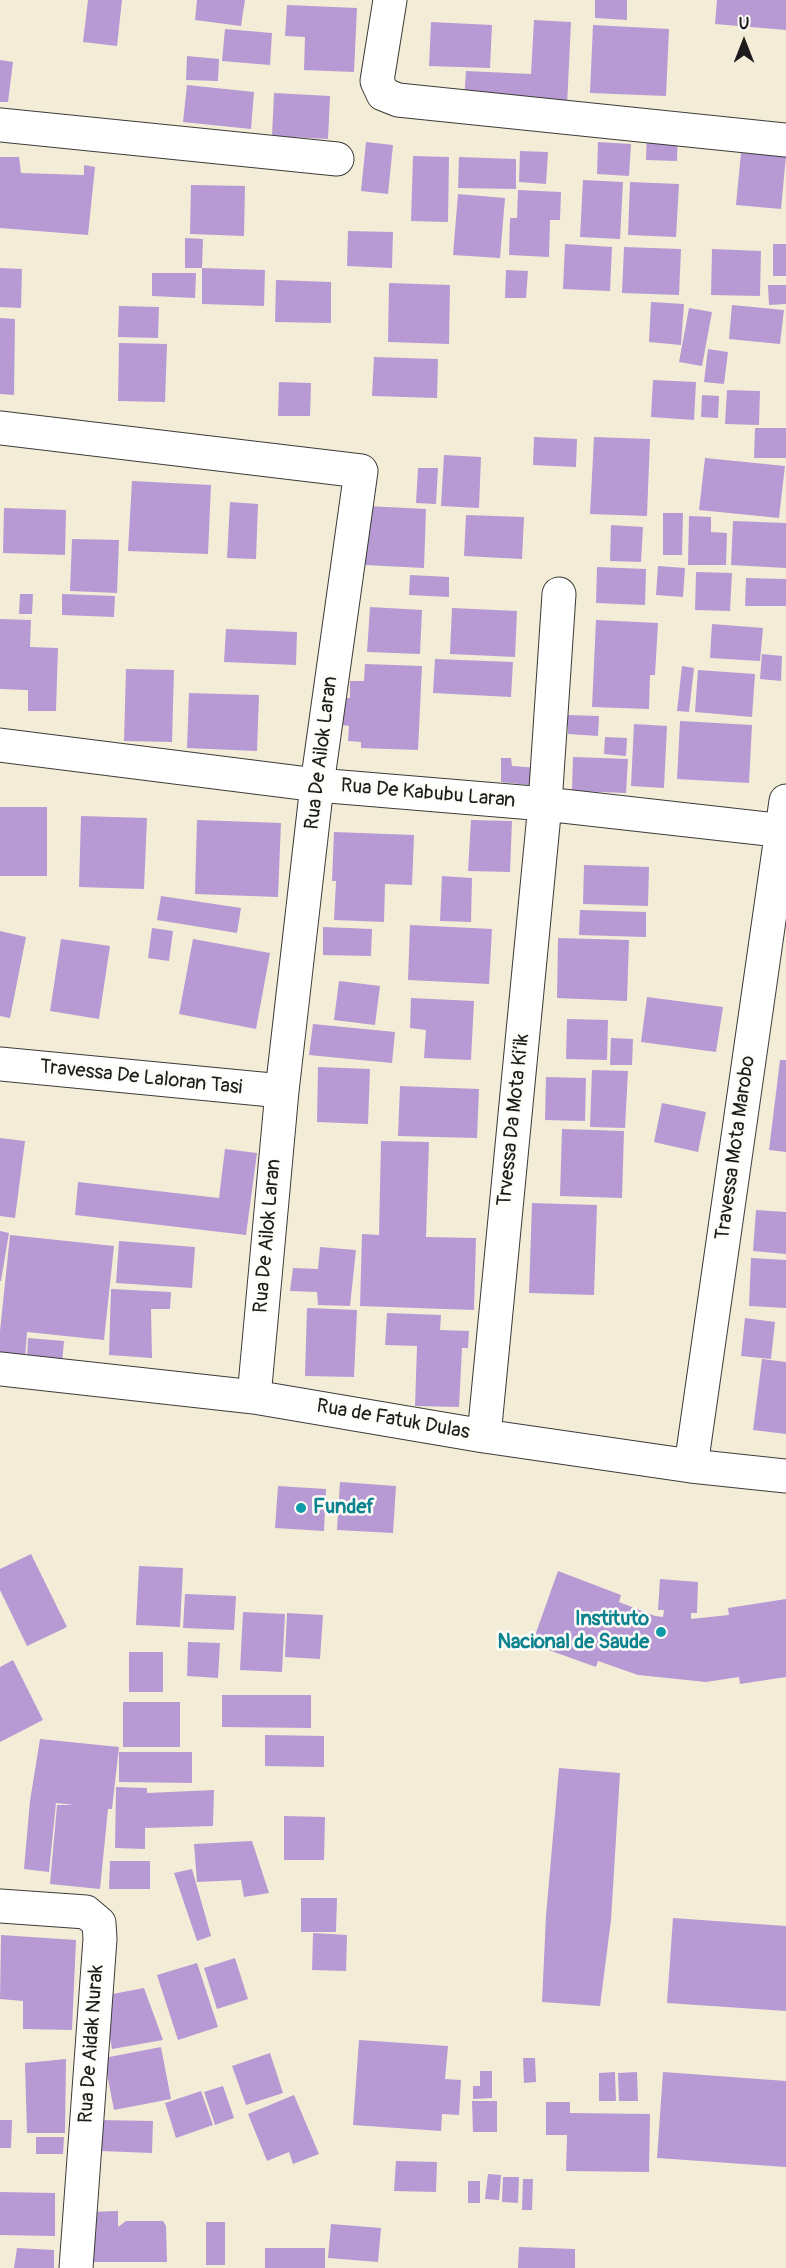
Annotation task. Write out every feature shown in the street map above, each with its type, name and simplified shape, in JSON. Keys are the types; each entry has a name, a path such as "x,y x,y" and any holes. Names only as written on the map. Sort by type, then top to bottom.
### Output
{"street":[{"path":"390,0 377,81 383,94 398,100 786,140"},
{"path":"0,125 337,159"},
{"name":"Rua De Ailok Laran","path":"0,428 361,471 317,785 282,1091 254,1397"},
{"name":"Trvessa Da Mota Ki’ik","path":"484,1436 545,804 559,594"},
{"name":"Rua De Kabubu Laran","path":"0,745 317,785 785,821"},
{"name":"Travessa Mota Marobo","path":"691,1466 785,821"},
{"name":"Travessa De Laloran Tasi","path":"0,1064 282,1091"},
{"name":"Rua de Fatuk Dulas","path":"0,1369 254,1397 484,1436 691,1466 786,1476"},
{"name":"Rua De Aidak Nurak","path":"0,1906 86,1912 99,1923 100,1938 76,2268"}],"building":[{"path":"88,0 122,0 117,46 83,42"},
{"path":"197,0 245,0 241,26 195,20"},
{"path":"595,0 627,0 627,20 595,18"},
{"path":"717,0 786,0 786,30 715,24"},
{"path":"287,5 357,8 354,72 304,70 305,37 285,36"},
{"path":"534,20 571,22 567,106 464,101 466,71 531,74"},
{"path":"431,22 492,25 490,68 429,66"},
{"path":"593,25 669,29 666,96 590,93"},
{"path":"225,29 272,33 270,65 222,61"},
{"path":"187,56 219,59 218,81 186,80"},
{"path":"0,60 13,62 8,102 0,102"},
{"path":"187,85 254,92 251,129 183,122"},
{"path":"274,93 330,96 328,139 272,136"},
{"path":"647,129 678,130 677,161 646,160"},
{"path":"366,142 393,145 388,194 361,191"},
{"path":"598,142 631,144 629,176 597,174"},
{"path":"520,151 548,152 546,184 519,182"},
{"path":"741,153 786,156 781,209 736,205"},
{"path":"413,156 449,157 448,222 411,221"},
{"path":"0,157 19,157 21,173 84,175 84,165 95,167 88,235 0,228"},
{"path":"459,157 516,159 516,189 458,188"},
{"path":"583,180 623,182 620,239 580,237"},
{"path":"630,182 679,184 676,237 628,235"},
{"path":"191,185 245,186 244,236 190,234"},
{"path":"518,190 561,192 560,220 550,220 549,257 509,255 510,218 517,218"},
{"path":"458,194 505,198 500,258 453,255"},
{"path":"348,231 393,232 392,268 347,266"},
{"path":"185,238 203,239 202,268 185,268"},
{"path":"565,244 612,247 610,291 563,289"},
{"path":"773,244 786,244 786,276 773,276"},
{"path":"624,247 681,249 679,295 622,293"},
{"path":"712,249 761,251 760,296 711,295"},
{"path":"0,268 22,269 21,308 0,307"},
{"path":"202,268 265,270 264,306 202,304"},
{"path":"506,270 528,271 526,298 505,298"},
{"path":"152,273 196,273 195,298 152,296"},
{"path":"276,280 331,282 331,323 275,322"},
{"path":"389,283 450,285 449,344 388,342"},
{"path":"768,285 786,285 786,304 769,305"},
{"path":"651,302 684,304 681,345 649,342"},
{"path":"732,305 784,310 780,344 729,339"},
{"path":"119,306 159,307 158,338 118,337"},
{"path":"689,308 712,312 702,366 679,362"},
{"path":"0,318 15,319 14,395 0,394"},
{"path":"119,343 167,344 165,402 118,401"},
{"path":"708,349 728,352 724,384 704,382"},
{"path":"374,357 438,359 437,398 372,396"},
{"path":"653,380 696,382 694,420 651,417"},
{"path":"279,382 311,383 310,416 278,416"},
{"path":"727,390 760,391 759,425 725,424"},
{"path":"702,395 719,396 718,418 701,417"},
{"path":"755,428 786,428 786,458 754,458"},
{"path":"534,437 577,439 576,467 533,465"},
{"path":"594,437 650,439 647,516 590,514"},
{"path":"444,455 481,457 479,508 441,506"},
{"path":"705,458 785,466 779,518 699,510"},
{"path":"418,468 438,468 436,504 416,503"},
{"path":"132,481 211,485 208,554 128,551"},
{"path":"230,502 258,504 256,559 227,558"},
{"path":"367,506 426,509 424,568 365,565"},
{"path":"4,508 66,510 65,555 3,553"},
{"path":"663,513 683,513 682,555 663,555"},
{"path":"466,515 524,517 522,559 464,556"},
{"path":"689,516 711,517 711,532 727,533 726,565 688,565"},
{"path":"733,521 786,523 786,568 731,565"},
{"path":"611,525 643,527 641,562 610,561"},
{"path":"72,539 119,540 117,593 70,591"},
{"path":"658,566 685,568 683,597 656,595"},
{"path":"597,567 646,569 645,605 596,603"},
{"path":"696,572 732,573 730,611 695,610"},
{"path":"410,575 449,577 449,597 409,595"},
{"path":"746,578 786,579 786,606 745,606"},
{"path":"20,594 33,594 32,614 19,614"},
{"path":"62,594 115,596 114,617 62,615"},
{"path":"370,607 422,610 420,654 367,652"},
{"path":"452,608 517,611 515,657 450,654"},
{"path":"0,619 31,620 30,647 58,648 56,711 28,711 28,690 0,689"},
{"path":"596,620 658,623 655,675 650,675 649,709 592,707"},
{"path":"712,624 763,628 760,661 710,658"},
{"path":"226,629 297,632 296,665 224,662"},
{"path":"762,654 782,656 781,681 760,679"},
{"path":"435,659 513,662 511,697 433,693"},
{"path":"365,664 422,666 418,750 361,748 361,742 348,741 349,726 341,725 342,698 350,698 350,681 364,681"},
{"path":"682,666 694,668 689,712 677,711"},
{"path":"126,669 174,670 172,742 124,741"},
{"path":"698,670 755,674 752,717 695,712"},
{"path":"189,693 259,695 257,751 187,748"},
{"path":"568,715 599,716 598,736 568,734"},
{"path":"680,721 752,725 749,783 677,779"},
{"path":"634,724 667,726 664,788 631,786"},
{"path":"605,737 627,738 626,756 604,754"},
{"path":"573,757 628,759 626,793 572,791"},
{"path":"501,758 511,758 512,766 540,768 537,786 501,782"},
{"path":"0,807 47,807 47,876 0,876"},
{"path":"81,816 147,818 144,889 79,887"},
{"path":"197,820 281,823 278,897 195,894"},
{"path":"471,820 512,821 510,872 468,871"},
{"path":"334,832 414,835 412,885 385,884 384,922 334,920 336,881 332,881"},
{"path":"584,865 649,867 648,906 583,904"},
{"path":"442,876 472,878 471,922 440,921"},
{"path":"161,896 241,908 237,933 157,920"},
{"path":"580,910 646,912 646,937 579,935"},
{"path":"410,925 492,929 489,984 408,980"},
{"path":"323,927 372,929 371,956 323,955"},
{"path":"152,928 173,931 169,961 148,958"},
{"path":"0,931 26,937 10,1018 0,1016"},
{"path":"558,938 629,940 627,1001 557,998"},
{"path":"61,939 110,946 99,1019 50,1011"},
{"path":"193,939 270,953 256,1029 179,1014"},
{"path":"339,981 380,986 375,1025 334,1020"},
{"path":"647,997 723,1007 716,1052 641,1042"},
{"path":"411,998 474,1001 471,1060 424,1058 426,1030 410,1028"},
{"path":"567,1019 608,1020 607,1060 566,1059"},
{"path":"313,1024 395,1032 392,1063 309,1055"},
{"path":"611,1038 633,1039 632,1065 610,1065"},
{"path":"780,1060 786,1060 786,1152 769,1150"},
{"path":"318,1067 370,1069 368,1124 317,1122"},
{"path":"592,1070 628,1071 625,1128 590,1127"},
{"path":"546,1077 586,1078 585,1121 545,1120"},
{"path":"400,1086 479,1089 477,1138 398,1136"},
{"path":"662,1103 706,1112 698,1152 654,1142"},
{"path":"562,1129 624,1131 622,1198 560,1196"},
{"path":"0,1138 25,1141 15,1218 0,1216"},
{"path":"381,1141 429,1142 426,1237 476,1238 474,1310 360,1306 362,1234 379,1235"},
{"path":"225,1149 257,1153 246,1235 75,1215 78,1182 219,1198"},
{"path":"532,1203 597,1205 594,1295 529,1293"},
{"path":"756,1210 786,1212 786,1254 753,1251"},
{"path":"0,1231 9,1233 1,1281 0,1281"},
{"path":"10,1235 114,1246 104,1340 27,1332 25,1359 0,1357 0,1331"},
{"path":"119,1241 195,1247 192,1288 116,1283"},
{"path":"320,1247 356,1250 350,1306 318,1305 317,1292 290,1291 293,1268 318,1269"},
{"path":"751,1258 786,1260 786,1308 749,1306"},
{"path":"111,1289 171,1292 170,1309 151,1309 152,1358 109,1355"},
{"path":"307,1308 357,1310 354,1377 305,1376"},
{"path":"387,1313 441,1315 440,1330 469,1331 468,1348 462,1348 459,1407 415,1406 417,1346 385,1345"},
{"path":"745,1318 775,1322 771,1359 741,1356"},
{"path":"28,1338 64,1341 62,1363 27,1359"},
{"path":"762,1359 786,1362 786,1434 753,1430"},
{"path":"340,1482 396,1486 393,1533 337,1530"},
{"name":"Fundef","path":"278,1486 326,1489 324,1531 275,1528"},
{"path":"31,1554 67,1627 27,1646 0,1590 0,1569"},
{"path":"139,1566 183,1568 180,1627 136,1625"},
{"name":"Instituto Nacional de Saude","path":"558,1571 621,1595 619,1602 663,1617 664,1610 658,1610 660,1579 698,1582 697,1613 691,1613 691,1619 729,1615 728,1608 786,1599 786,1677 740,1684 739,1677 706,1682 638,1675 598,1661 596,1667 532,1644"},
{"path":"185,1594 236,1596 234,1630 183,1628"},
{"path":"243,1612 285,1614 282,1672 240,1670"},
{"path":"287,1613 323,1615 320,1659 285,1657"},
{"path":"188,1642 220,1643 218,1678 187,1676"},
{"path":"129,1652 163,1652 163,1692 129,1692"},
{"path":"13,1660 43,1720 0,1742 0,1667"},
{"path":"222,1695 311,1695 311,1728 222,1727"},
{"path":"123,1702 180,1702 180,1747 123,1747"},
{"path":"265,1735 324,1736 324,1767 265,1766"},
{"path":"40,1739 119,1747 112,1809 108,1809 100,1889 50,1884 57,1805 74,1805 56,1803 49,1872 24,1869 30,1801"},
{"path":"119,1752 192,1752 192,1783 119,1782"},
{"path":"559,1768 620,1773 611,1920 600,2006 542,2002 546,1916"},
{"path":"116,1787 147,1788 147,1793 214,1790 213,1826 145,1828 145,1849 115,1848"},
{"path":"284,1816 325,1817 324,1860 284,1860"},
{"path":"252,1841 269,1893 244,1897 241,1880 197,1882 194,1844"},
{"path":"110,1861 150,1861 150,1889 109,1889"},
{"path":"192,1869 211,1936 197,1941 174,1873"},
{"path":"301,1898 337,1898 336,1932 301,1932"},
{"path":"673,1918 786,1926 786,2011 667,2003"},
{"path":"313,1933 347,1935 346,1971 312,1970"},
{"path":"1,1935 76,1940 72,2030 23,2029 23,2001 0,1999"},
{"path":"235,1958 248,1999 217,2009 204,1968"},
{"path":"197,1963 218,2027 178,2040 157,1975"},
{"path":"144,1988 163,2040 112,2049 102,1996"},
{"path":"359,2040 448,2046 445,2079 461,2080 459,2115 442,2114 441,2131 353,2125"},
{"path":"161,2047 171,2099 114,2110 104,2058"},
{"path":"270,2053 283,2093 246,2105 232,2066"},
{"path":"523,2058 535,2058 536,2082 524,2083"},
{"path":"66,2059 65,2133 27,2133 25,2063"},
{"path":"480,2071 492,2071 492,2098 473,2099 473,2086 480,2086"},
{"path":"615,2072 616,2101 599,2101 599,2073"},
{"path":"637,2072 638,2101 619,2101 618,2073"},
{"path":"663,2072 786,2081 786,2167 657,2158"},
{"path":"223,2086 234,2118 215,2125 204,2092"},
{"path":"201,2091 213,2125 176,2138 165,2103"},
{"path":"294,2095 319,2154 293,2164 289,2152 267,2161 248,2114"},
{"path":"472,2101 497,2101 497,2132 473,2132"},
{"path":"546,2102 570,2102 570,2113 650,2114 649,2172 566,2171 567,2135 546,2135"},
{"path":"0,2120 12,2120 11,2148 0,2148"},
{"path":"100,2120 153,2121 152,2153 100,2151"},
{"path":"36,2137 64,2137 63,2154 36,2154"},
{"path":"396,2161 437,2162 436,2192 394,2191"},
{"path":"488,2174 501,2175 499,2200 485,2199"},
{"path":"503,2177 519,2177 518,2203 502,2202"},
{"path":"523,2179 533,2179 532,2210 522,2210"},
{"path":"468,2181 480,2181 480,2203 468,2203"},
{"path":"0,2192 55,2193 55,2236 0,2235"},
{"path":"118,2211 118,2227 126,2221 163,2221 166,2226 167,2262 87,2262 87,2212"},
{"path":"206,2222 225,2222 225,2265 206,2265"},
{"path":"331,2224 381,2228 378,2262 328,2258"},
{"path":"519,2247 575,2249 575,2268 518,2268"},
{"path":"17,2248 54,2250 54,2268 14,2268"},
{"path":"265,2248 325,2248 325,2268 265,2268"}],"place":[{"name":"Fundef","path":"301,1508"},
{"name":"Instituto Nacional de Saude","path":"661,1632"}]}
